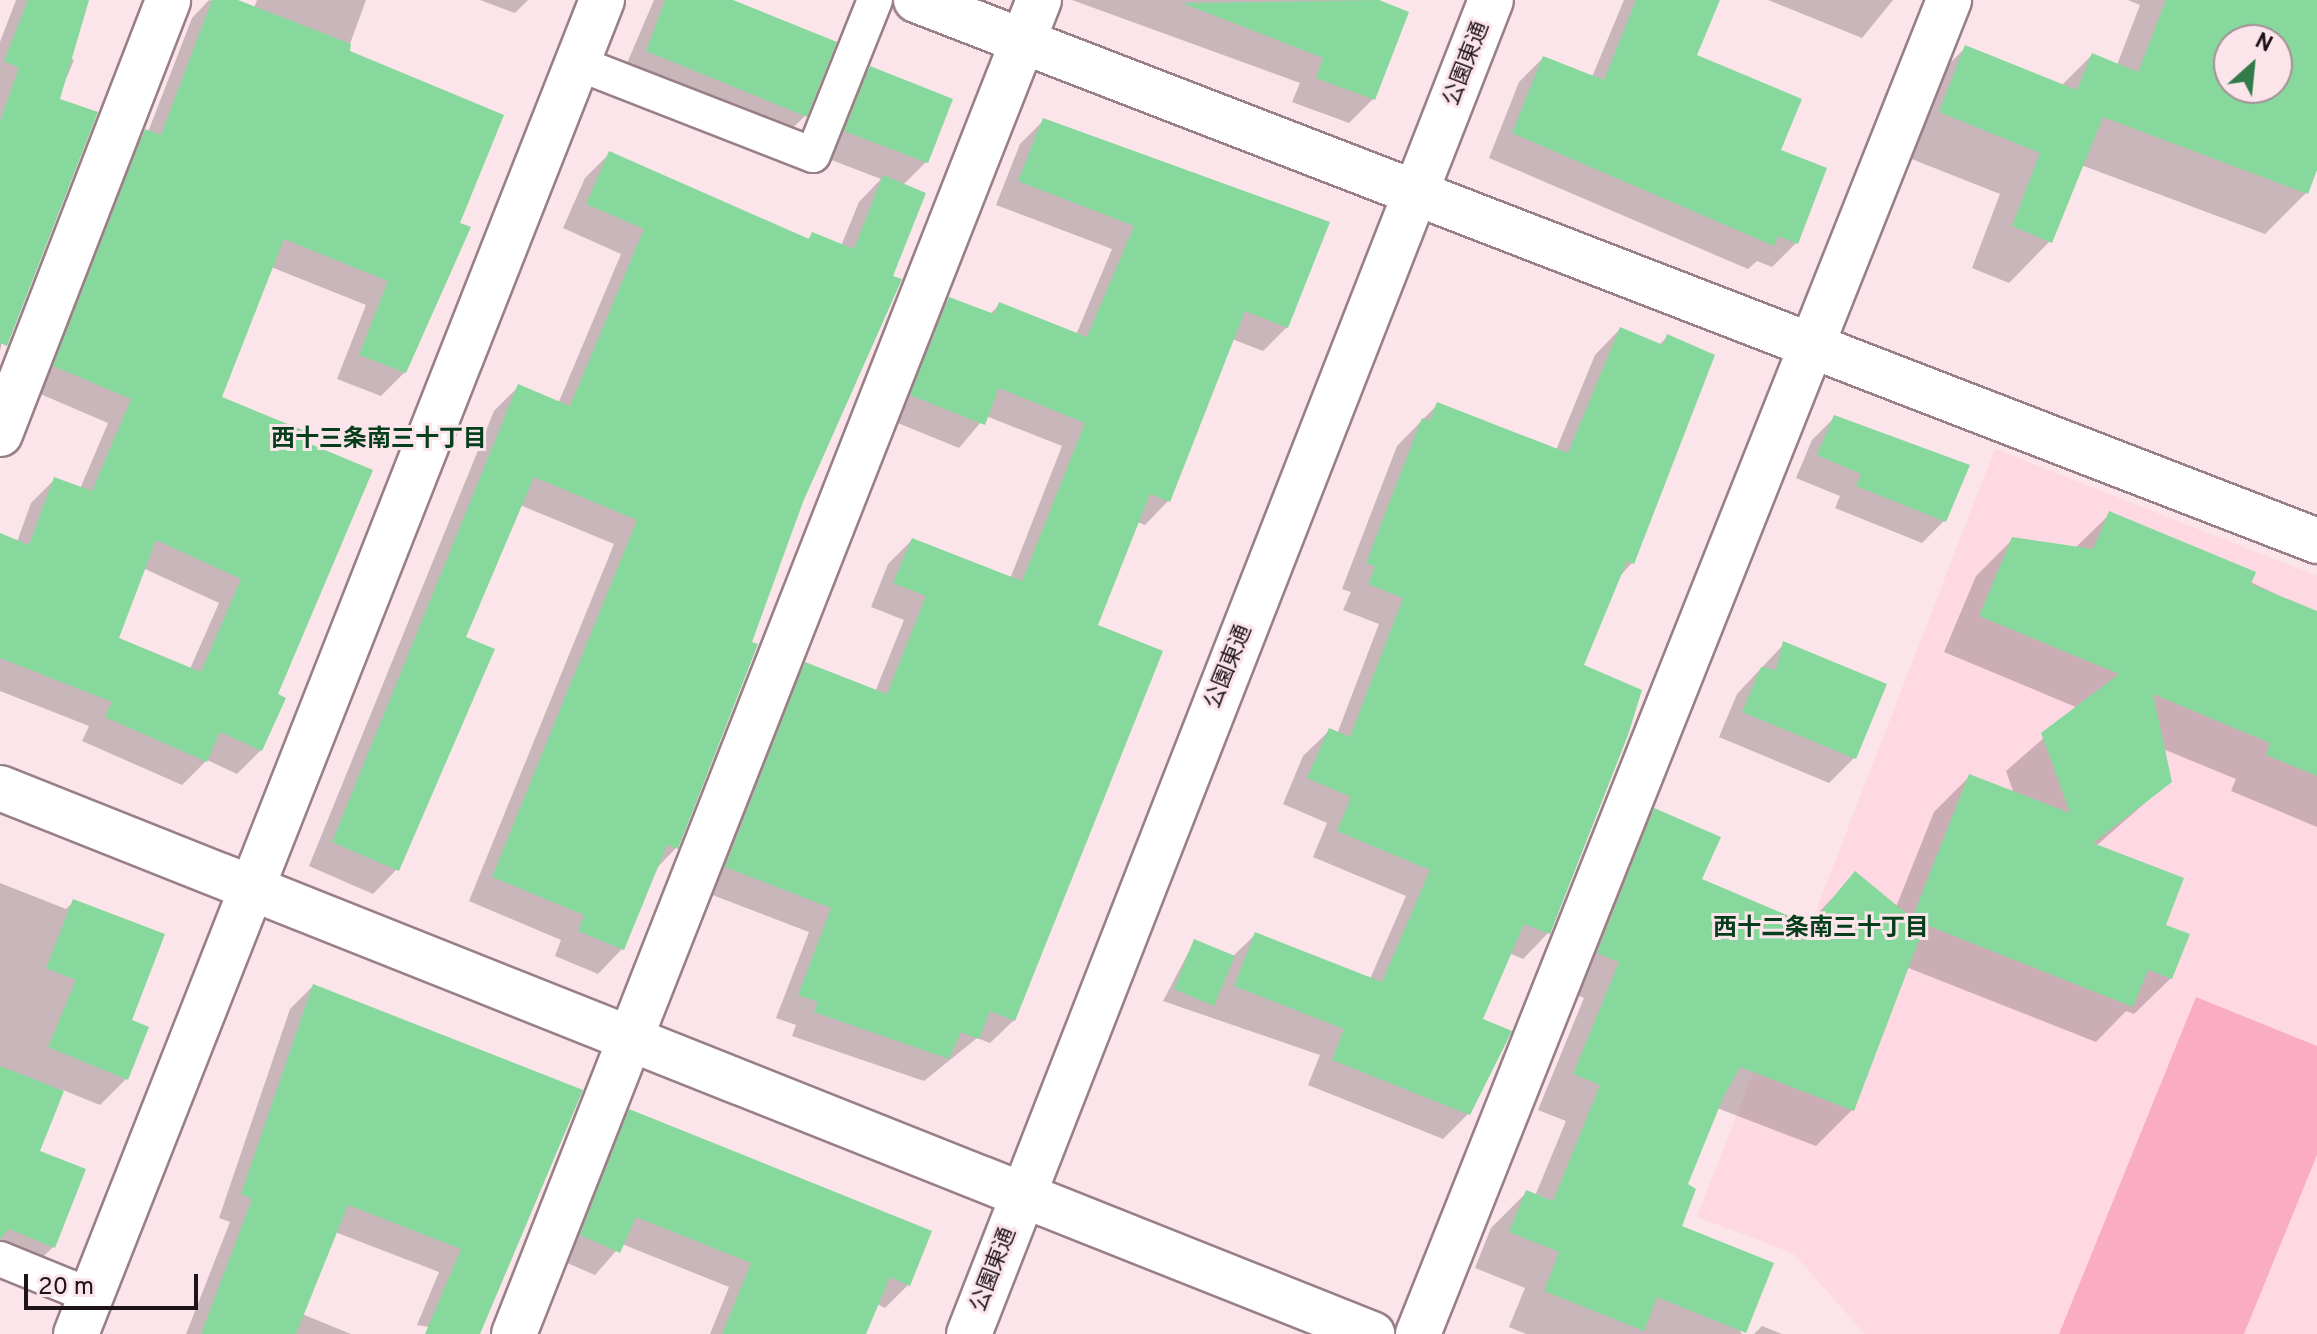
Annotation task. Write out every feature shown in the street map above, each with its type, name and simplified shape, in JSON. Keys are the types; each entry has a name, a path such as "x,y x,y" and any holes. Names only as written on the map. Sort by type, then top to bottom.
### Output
{"street":[{"path":"0,434 168,0"},
{"path":"83,1315 602,0"},
{"path":"916,0 1817,343 2317,541"},
{"path":"514,1334 1039,0"},
{"name":"公園東通","path":"969,1334 1491,0"},
{"path":"1418,1334 1817,343 1949,0"},
{"path":"0,788 631,1043 1372,1334"}],"lane":[{"path":"577,63 813,155 875,0"},
{"path":"0,1259 83,1315"}],"shaded area":[{"path":"1995,449 2317,576 2317,1334 1865,1334 1793,1253 1697,1217"},
{"path":"2196,997 2317,1046 2317,1155 2244,1334 2059,1334"}],"building":[{"path":"28,0 89,0 60,99 98,112 7,346 0,343 0,121 19,68 4,61"},
{"path":"212,0 238,0 351,44 350,51 504,115 460,223 471,227 406,373 359,355 388,281 284,239 222,397 312,434 308,443 373,470 278,694 286,698 262,751 220,732 207,762 105,717 112,702 0,658 0,533 29,545 54,477 92,491 131,399 53,366 145,129 161,135","holes":["156,540 241,579 201,672 119,638"]},
{"path":"665,0 733,0 837,42 807,117 646,51"},
{"path":"1379,0 1409,12 1375,100 1316,78 1323,58 1182,3"},
{"path":"1636,0 1720,0 1697,55 1802,99 1781,150 1827,168 1798,244 1778,236 1774,246 1512,133 1543,56 1604,80"},
{"path":"2166,0 2317,0 2317,170 2308,194 2103,117 2052,243 2012,226 2040,153 1939,112 1965,45 2077,90 2092,53 2138,72"},
{"path":"870,66 953,99 928,163 844,131"},
{"path":"1043,118 1330,222 1288,328 1245,311 1170,502 1150,494 1098,625 1163,651 1015,1021 990,1011 979,1039 961,1032 949,1059 814,1012 818,1002 798,995 831,908 725,867 805,662 887,694 926,596 893,583 912,538 1022,581 1085,423 999,388 985,425 910,395 949,297 994,314 999,302 1087,337 1134,226 1018,181"},
{"path":"609,151 809,239 812,232 854,249 883,175 926,193 893,276 902,279 803,502 752,642 758,644 678,849 667,845 624,950 578,931 584,915 492,877 637,520 534,477 466,637 495,649 399,871 332,842 518,384 570,406 644,229 586,204"},
{"path":"1620,327 1663,345 1667,334 1715,355 1634,564 1627,561 1584,665 1642,690 1628,735 1550,934 1524,924 1483,1019 1512,1031 1470,1115 1332,1060 1344,1029 1234,986 1255,932 1382,982 1430,870 1337,831 1351,797 1307,778 1329,728 1350,737 1403,598 1368,584 1375,567 1366,563 1422,418 1430,421 1437,402 1568,453"},
{"path":"1834,415 1970,465 1946,522 1856,486 1861,474 1817,455"},
{"path":"2109,511 2256,572 2251,584 2317,611 2317,776 2266,755 2270,743 2153,694 2172,782 2093,843 2184,878 2166,925 2190,934 2172,979 2148,970 2133,1007 1916,921 1924,927 1854,1111 1740,1067 1723,1098 1688,1184 1696,1189 1682,1226 1774,1263 1746,1333 1657,1297 1644,1331 1544,1291 1559,1252 1509,1232 1526,1190 1553,1201 1600,1085 1573,1074 1619,962 1597,953 1654,808 1721,837 1702,879 1810,925 1855,871 1912,918 1969,774 2070,813 2041,733 2119,674 1979,616 2012,537 2093,549"},
{"path":"1783,641 1887,684 1856,759 1742,712 1761,667 1776,670"},
{"path":"73,899 165,934 132,1020 149,1027 128,1080 48,1047 76,980 46,968"},
{"path":"1194,939 1235,956 1214,1006 1174,989"},
{"path":"313,984 583,1090 480,1334 425,1334 461,1249 348,1205 296,1334 201,1334 252,1199 241,1194"},
{"path":"0,1066 64,1091 40,1151 86,1169 55,1248 9,1229 0,1239"},
{"path":"629,1109 932,1231 910,1286 890,1277 866,1334 722,1334 751,1263 636,1217 620,1253 580,1235"}],"district":[{"name":"西十三条南三十丁目","path":"379,441"},
{"name":"西十二条南三十丁目","path":"1821,930"}]}
